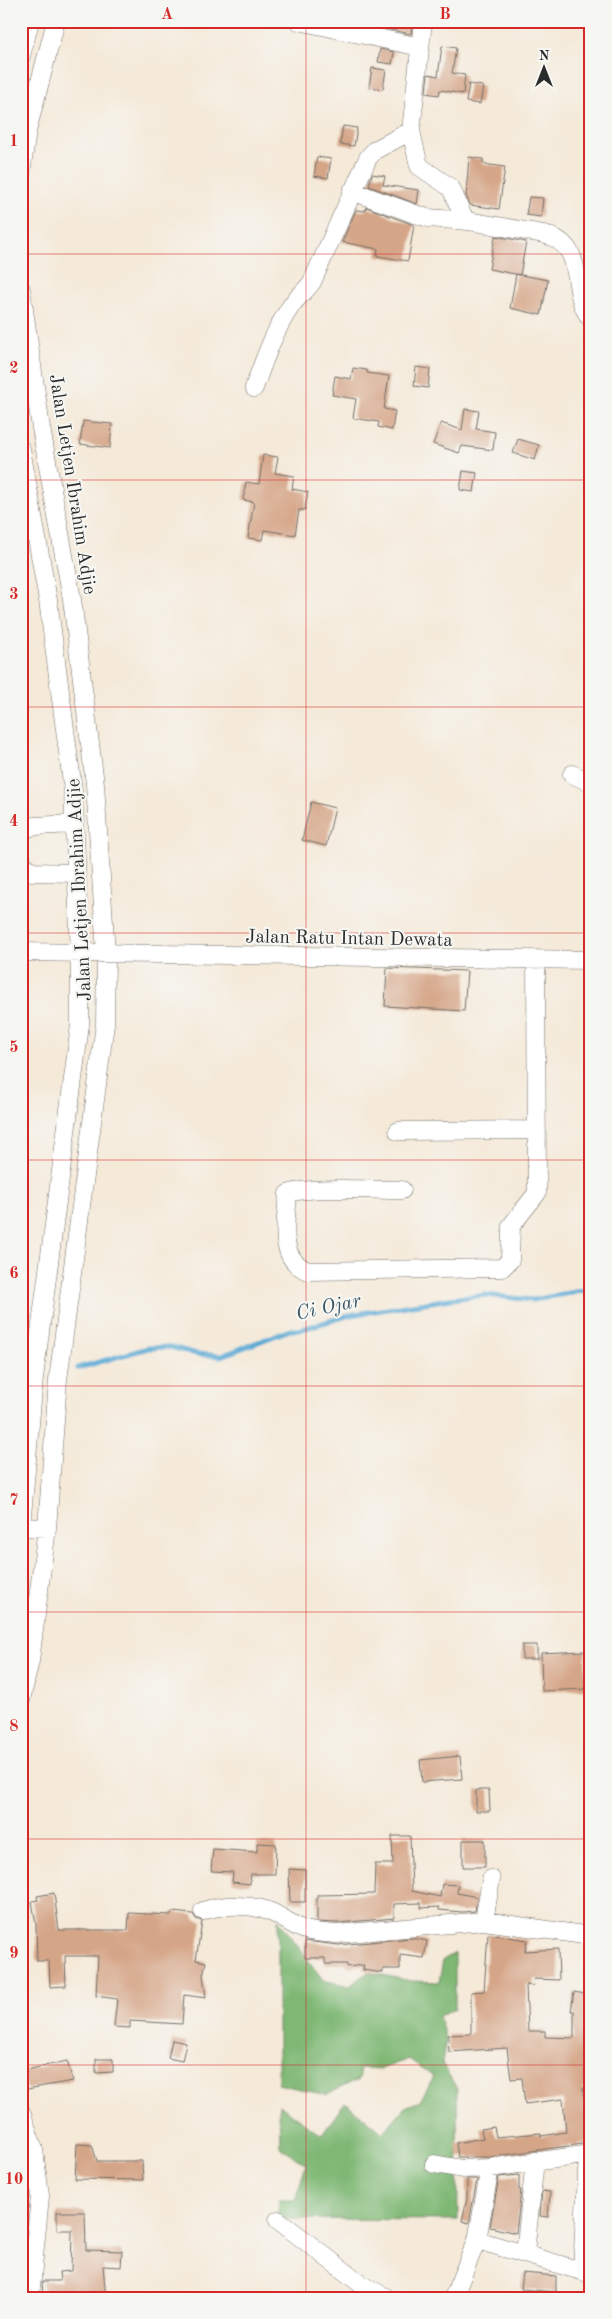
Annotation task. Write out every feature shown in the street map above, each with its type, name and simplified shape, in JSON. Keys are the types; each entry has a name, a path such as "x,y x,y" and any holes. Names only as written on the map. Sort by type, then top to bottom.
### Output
{"street":[{"path":"21,56 30,21"},
{"path":"21,172 27,131 56,21"},
{"path":"300,21 420,47"},
{"path":"423,21 411,131 419,166 451,188 463,216 468,221"},
{"path":"254,388 272,340 292,304 304,294 312,282 368,158 375,150 411,131"},
{"path":"352,191 428,218 468,221 554,237 568,246 572,255 581,301 591,319"},
{"name":"Jalan Letjen Ibrahim Adjie","path":"21,289 41,428 72,599 94,784 106,954 105,1024 58,1380 47,1528 30,1661 21,1700"},
{"name":"Jalan Letjen Ibrahim Adjie","path":"21,449 48,600 73,790 80,954 79,1034 36,1369 21,1527"},
{"path":"48,600 72,599"},
{"path":"572,774 591,784"},
{"path":"21,832 23,829 35,826 74,824"},
{"path":"21,858 24,865 32,872 76,873"},
{"name":"Jalan Ratu Intan Dewata","path":"21,952 591,960"},
{"path":"402,1190 310,1190 293,1191 288,1194 285,1246 290,1258 298,1267 308,1271 502,1268 510,1260 511,1226 515,1219 534,1200 537,1193 536,960"},
{"path":"398,1130 537,1130"},
{"path":"21,1527 47,1528"},
{"path":"484,1921 491,1880"},
{"path":"203,1911 211,1908 252,1907 270,1912 301,1928 337,1934 484,1921 591,1936"},
{"path":"21,2112 34,2150 40,2196 30,2298"},
{"path":"434,2164 463,2169 490,2168 589,2154 586,2272 477,2240"},
{"path":"525,2253 535,2161"},
{"path":"453,2298 477,2240 490,2168"},
{"path":"278,2220 365,2291 387,2298"}],"green space":[{"path":"278,1919 323,1980 350,1986 368,1972 411,1981 439,1982 443,1960 455,1953 455,2008 439,2016 446,2041 442,2063 457,2089 458,2220 279,2219 279,2200 295,2200 306,2165 280,2147 279,2105 322,2135 345,2102 383,2133 405,2107 420,2101 434,2077 409,2059 381,2069 361,2068 359,2079 326,2095 278,2084"}],"building":[{"path":"362,21 404,21 412,24 411,34 361,24"},
{"path":"442,46 456,48 452,73 465,75 463,94 440,90 439,95 426,93 428,74 438,76"},
{"path":"380,49 394,52 392,64 378,62"},
{"path":"372,68 386,70 383,89 369,87"},
{"path":"469,84 483,86 480,104 466,102"},
{"path":"343,126 357,128 354,146 340,144"},
{"path":"317,157 331,159 328,178 314,176"},
{"path":"469,157 483,159 483,164 505,167 499,209 470,205 466,195"},
{"path":"372,174 385,176 383,185 419,190 417,204 369,186"},
{"path":"529,197 543,198 541,217 526,215"},
{"path":"366,207 414,225 408,261 377,256 378,249 342,242 356,210 365,211"},
{"path":"495,236 526,242 520,275 489,269"},
{"path":"516,274 548,280 541,315 510,308"},
{"path":"416,367 430,369 428,388 414,386"},
{"path":"353,368 367,370 367,373 389,376 384,409 395,411 392,430 378,427 379,422 353,418 356,399 332,395 335,376 351,379"},
{"path":"465,409 479,411 476,429 495,432 493,450 462,446 459,453 433,444 441,423 462,430"},
{"path":"83,421 112,424 110,448 80,444"},
{"path":"518,439 539,445 535,460 513,453"},
{"path":"263,455 278,457 275,473 294,476 292,489 308,492 305,510 299,510 295,535 264,530 262,540 248,538 254,502 243,500 246,482 259,484"},
{"path":"463,471 477,473 474,492 460,490"},
{"path":"311,802 335,808 326,846 302,840"},
{"path":"387,968 467,971 464,1011 385,1006"},
{"path":"522,1645 537,1645 537,1659 522,1659"},
{"path":"585,1651 586,1689 542,1691 541,1653"},
{"path":"460,1756 462,1779 422,1782 420,1760"},
{"path":"476,1790 489,1790 490,1811 476,1811"},
{"path":"392,1836 410,1836 412,1891 440,1897 442,1884 458,1885 457,1893 477,1897 475,1911 439,1910 439,1907 421,1908 421,1903 394,1904 394,1918 337,1923 317,1922 317,1895 374,1894 375,1864 393,1864"},
{"path":"463,1840 485,1840 485,1867 463,1867"},
{"path":"257,1843 276,1844 275,1874 251,1874 250,1884 232,1882 233,1872 211,1871 213,1849 257,1852"},
{"path":"289,1869 305,1870 305,1902 290,1902"},
{"path":"54,1893 59,1930 128,1930 129,1913 171,1915 172,1912 193,1914 196,1919 202,1921 196,1960 206,1962 203,1975 206,1998 184,1995 182,2024 130,2021 130,2028 114,2027 117,1999 96,1996 98,1956 65,1956 66,1986 50,1987 49,1961 37,1961 36,1925 32,1901 38,1900 37,1896"},
{"path":"488,1934 527,1940 525,1951 558,1949 559,1980 534,1979 533,1986 526,1985 528,2031 545,2031 545,2037 574,2038 574,2011 571,2011 574,1992 591,1995 591,2048 589,2048 591,2088 583,2088 589,2143 489,2157 458,2157 456,2143 483,2138 481,2129 494,2127 496,2137 541,2133 541,2136 566,2132 563,2099 525,2104 522,2078 511,2079 507,2048 449,2052 448,2035 470,2034 471,2032 471,1992 484,1991"},
{"path":"412,1938 427,1941 424,1958 400,1955 400,1969 383,1969 383,1973 363,1970 364,1965 347,1967 347,1964 325,1964 325,1958 305,1958 305,1941 338,1945"},
{"path":"172,2040 186,2043 182,2061 168,2058"},
{"path":"96,2059 113,2059 113,2072 96,2073"},
{"path":"67,2061 73,2081 27,2089 22,2071"},
{"path":"77,2144 92,2145 97,2161 142,2161 143,2180 75,2179"},
{"path":"519,2175 519,2190 521,2190 516,2233 490,2227 499,2177"},
{"path":"467,2179 477,2179 469,2223 462,2221 467,2199"},
{"path":"542,2191 550,2192 548,2217 540,2216"},
{"path":"57,2212 85,2212 86,2250 122,2251 121,2267 103,2266 106,2298 77,2298 77,2295 43,2295 42,2281 60,2281 59,2272 71,2271 72,2230 57,2230"},
{"path":"523,2273 556,2276 556,2292 521,2289"}],"waterway":[{"name":"Ci Ojar","path":"78,1368 148,1348 170,1347 197,1354 221,1356 290,1330 299,1330 350,1315 450,1299 485,1295 533,1300 591,1289"}]}
